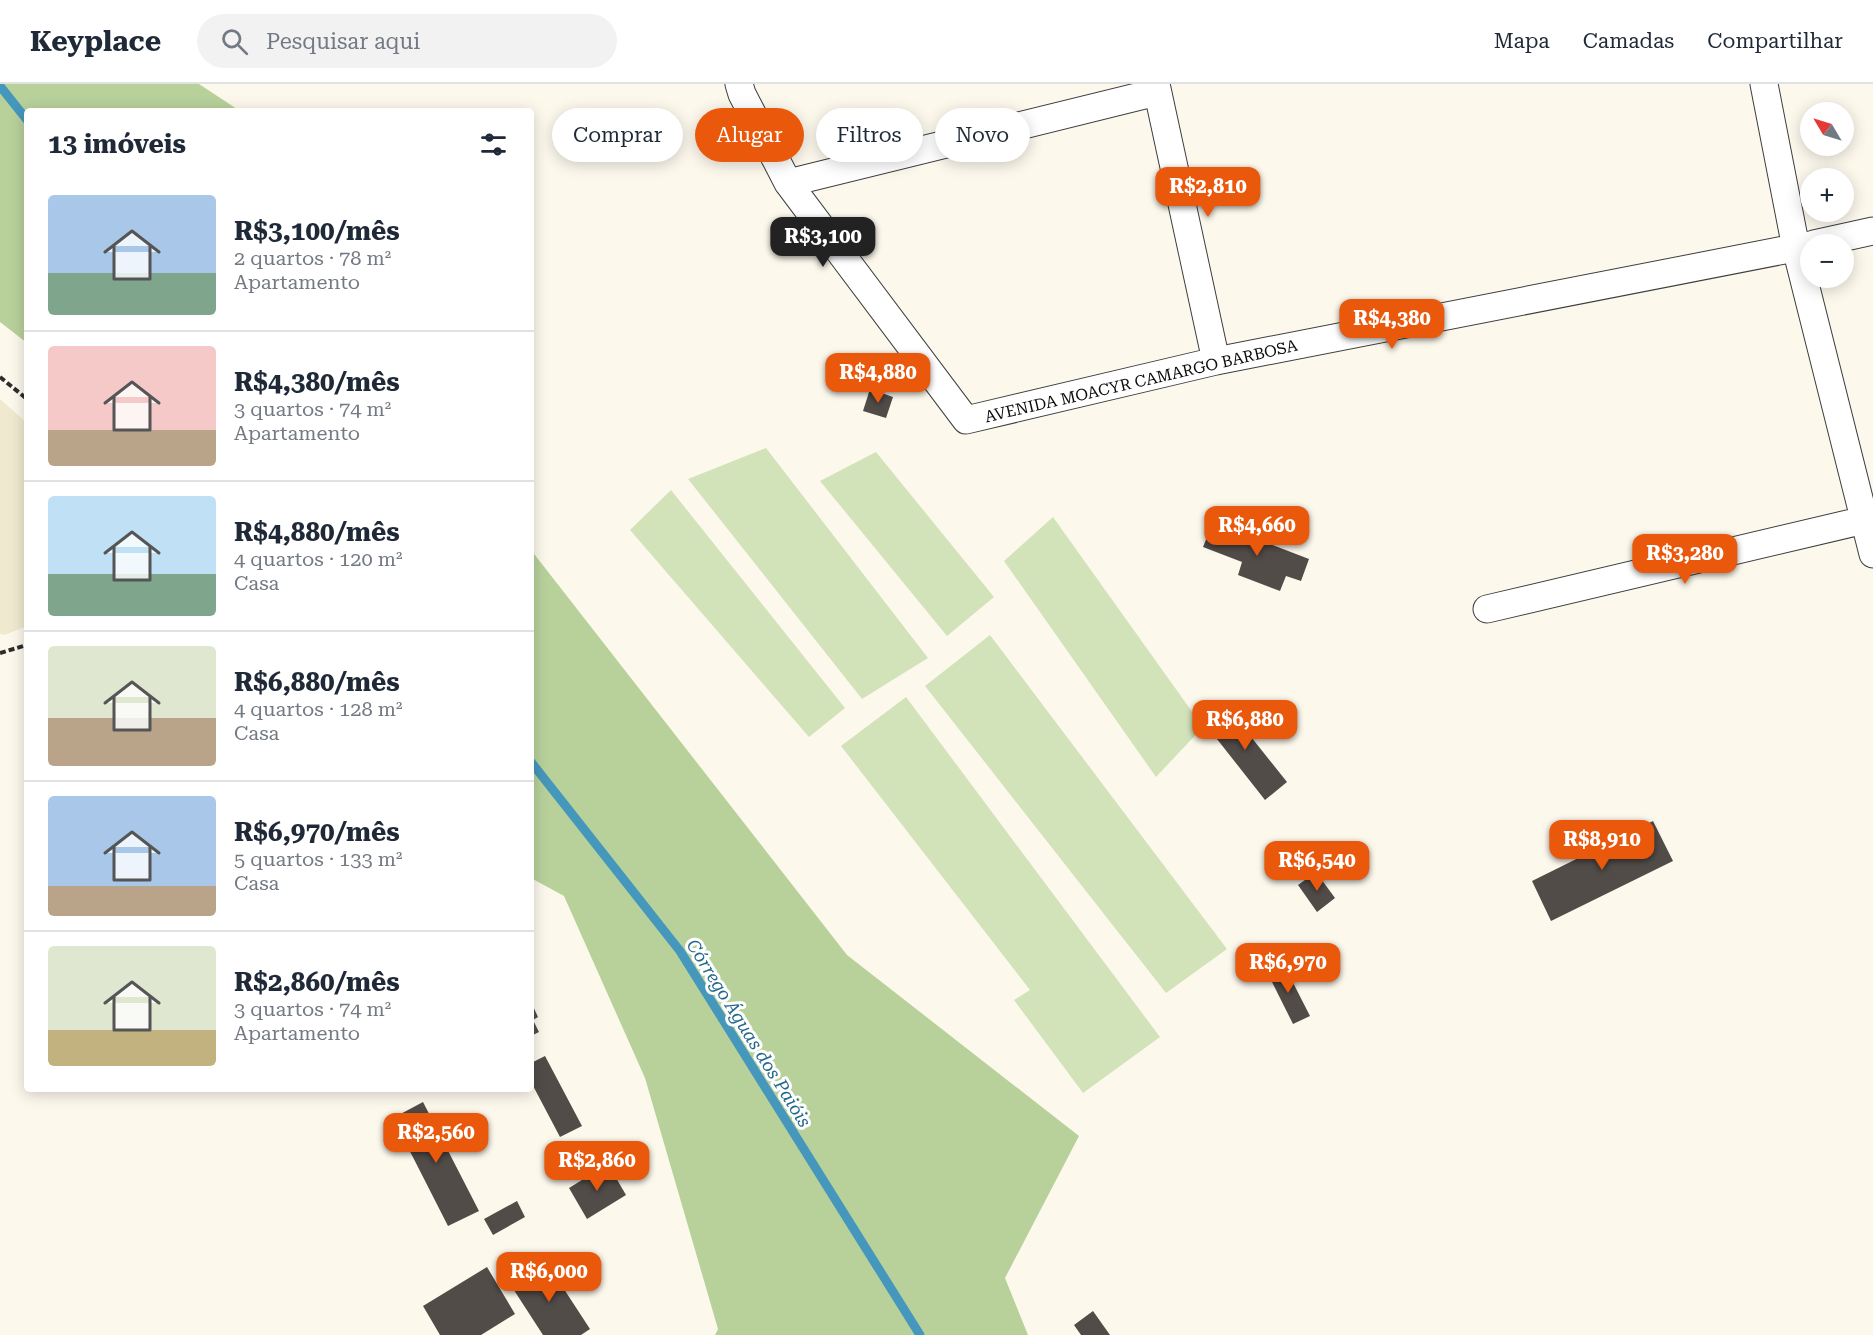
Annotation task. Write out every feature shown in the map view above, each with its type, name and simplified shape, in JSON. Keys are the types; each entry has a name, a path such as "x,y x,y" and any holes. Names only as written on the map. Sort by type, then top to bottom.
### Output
{"street":[{"path":"739,84 788,183 1156,88 1216,361"},
{"path":"1764,84 1804,234"},
{"name":"AVENIDA MOACYR CAMARGO BARBOSA","path":"788,183 966,420 1216,361 1800,247"},
{"name":"AVENIDA MOACYR CAMARGO BARBOSA","path":"1854,235 1873,231"},
{"path":"1816,288 1868,519 1873,554"},
{"path":"1487,609 1868,519"}],"path":[{"path":"0,377 24,397"},
{"path":"0,653 24,646"}],"shaded area":[{"path":"0,399 24,420 24,627 5,635 0,634"}],"green space":[{"path":"0,84 199,84 235,108 24,108 24,341 0,322"},
{"path":"766,448 928,658 862,699 688,479"},
{"path":"876,452 994,597 947,636 820,481"},
{"path":"671,490 845,708 809,737 630,530"},
{"path":"1053,517 1203,727 1156,777 1004,561"},
{"path":"534,554 847,955 1079,1136 1005,1278 1028,1335 715,1335 718,1329 645,1078 564,896 534,880"},
{"path":"990,635 1227,949 1166,993 925,686"},
{"path":"906,697 1160,1037 1083,1093 1014,1000 1030,990 841,746"}],"building":[{"path":"870,389 893,397 886,418 863,411"},
{"path":"1213,522 1309,559 1301,581 1286,576 1280,591 1238,575 1242,562 1203,547"},
{"path":"1224,703 1287,782 1265,800 1202,720"},
{"path":"1653,821 1673,861 1551,921 1532,881"},
{"path":"1316,872 1335,898 1317,912 1298,885"},
{"path":"1283,963 1310,1016 1293,1024 1267,972"},
{"path":"534,1022 539,1032 534,1034"},
{"path":"545,1056 582,1126 560,1137 534,1088 534,1062"},
{"path":"423,1102 479,1211 448,1226 393,1118"},
{"path":"608,1164 626,1195 587,1219 569,1188"},
{"path":"517,1201 525,1217 493,1235 484,1219"},
{"path":"545,1260 590,1329 581,1335 543,1335 510,1284"},
{"path":"487,1267 515,1314 481,1335 440,1335 423,1306"},
{"path":"1093,1311 1110,1335 1081,1335 1074,1325"}],"waterway":[{"name":"Córrego Águas dos Paióis","path":"0,86 24,116"},
{"name":"Córrego Águas dos Paióis","path":"534,766 680,951 920,1335"}]}
